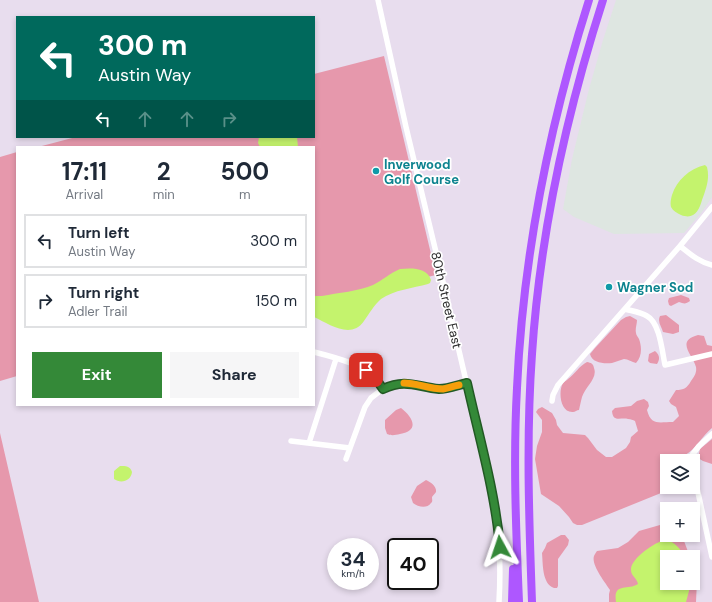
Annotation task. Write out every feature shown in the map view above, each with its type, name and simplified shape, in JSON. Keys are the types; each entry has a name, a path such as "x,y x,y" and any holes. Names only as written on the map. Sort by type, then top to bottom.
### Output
{"highway":[{"path":"512,602 517,386 522,319 531,248 542,179 552,132 589,0"},
{"path":"533,602 528,509 528,462 530,381 534,325 542,258 553,191 583,62 603,0"},
{"path":"515,506 519,602"}],"street":[{"name":"80th Street East","path":"378,0 406,127 490,484 496,516 500,563 499,602"},
{"path":"552,401 558,385 680,246 712,207"},
{"path":"680,246 706,264 712,265"},
{"path":"625,309 647,316 655,324 665,365 712,354"},
{"path":"315,352 366,370 376,379 383,389"},
{"path":"309,443 336,359"},
{"path":"346,459 364,407 371,398 383,389 402,383 443,389 467,383"},
{"path":"696,454 699,446 712,434"},
{"path":"290,441 350,448"},
{"path":"698,494 712,557"}],"shaded area":[{"path":"616,0 712,0 712,197 702,212 684,233 614,234 574,217 563,209 572,159 589,89"},
{"path":"384,56 436,275 315,304 315,146 42,146 72,138 315,138 315,74"},
{"path":"259,138 297,138 298,146 260,146 258,143"},
{"path":"16,152 16,376 0,381 0,157"},
{"path":"705,165 708,171 708,180 699,208 693,215 681,215 671,207 671,198 674,190 684,176 694,169"},
{"path":"400,269 418,269 426,273 431,280 428,284 398,291 381,299 359,327 353,329 340,329 315,317 315,296 368,287 377,283"},
{"path":"681,295 689,298 690,301 686,303 679,302 671,306 669,305 669,298"},
{"path":"666,315 679,325 679,332 673,334 663,332 659,318 660,316"},
{"path":"630,316 637,320 636,334 641,345 641,352 638,361 636,363 624,359 614,363 602,363 593,359 590,354 595,348 621,320"},
{"path":"698,335 704,336 707,345 712,346 712,428 696,446 686,454 660,454 660,493 582,525 573,523 559,506 541,494 535,459 537,446 542,432 542,420 536,412 542,407 552,413 557,425 563,433 585,435 597,450 606,457 612,457 626,448 631,437 638,431 635,421 630,419 618,419 614,417 612,411 615,408 631,406 637,401 644,399 648,402 649,406 647,410 653,421 673,422 679,416 676,407 669,401 676,390 687,387 695,375 696,367 686,345 691,338"},
{"path":"655,351 659,357 657,364 650,363 648,361 649,354"},
{"path":"587,362 593,365 595,372 593,379 582,397 579,410 574,412 569,411 565,409 561,401 561,387 563,383"},
{"path":"401,408 409,415 412,427 406,432 394,435 387,434 385,420 396,410"},
{"path":"0,433 39,602 0,602"},
{"path":"712,439 712,464 700,459 700,449"},
{"path":"120,466 128,467 132,472 130,478 125,481 117,481 114,479 114,471"},
{"path":"426,480 434,486 436,492 432,497 432,502 429,505 425,507 417,506 413,503 411,497 417,486"},
{"path":"660,525 660,542 684,542 687,550 660,550 660,590 697,590 696,602 609,602 610,590 599,573 595,564 594,556 597,551 618,548 628,542 639,531"},
{"path":"561,535 565,535 569,540 568,545 558,559 558,586 557,588 554,588 550,586 545,578 542,553 547,543"},
{"path":"660,542 671,542 680,550 660,550 660,590 689,590 686,602 616,602 616,596 619,589 638,584 631,572 632,566 634,561 650,547"}],"slow traffic":[{"path":"404,383 439,389 459,385"}],"place":[{"name":"Inverwood Golf Course","path":"376,171"},
{"name":"Wagner Sod","path":"609,287"}],"route":[{"path":"366,370 372,374 383,389 402,383 443,389 467,383 493,497 500,547"}]}
